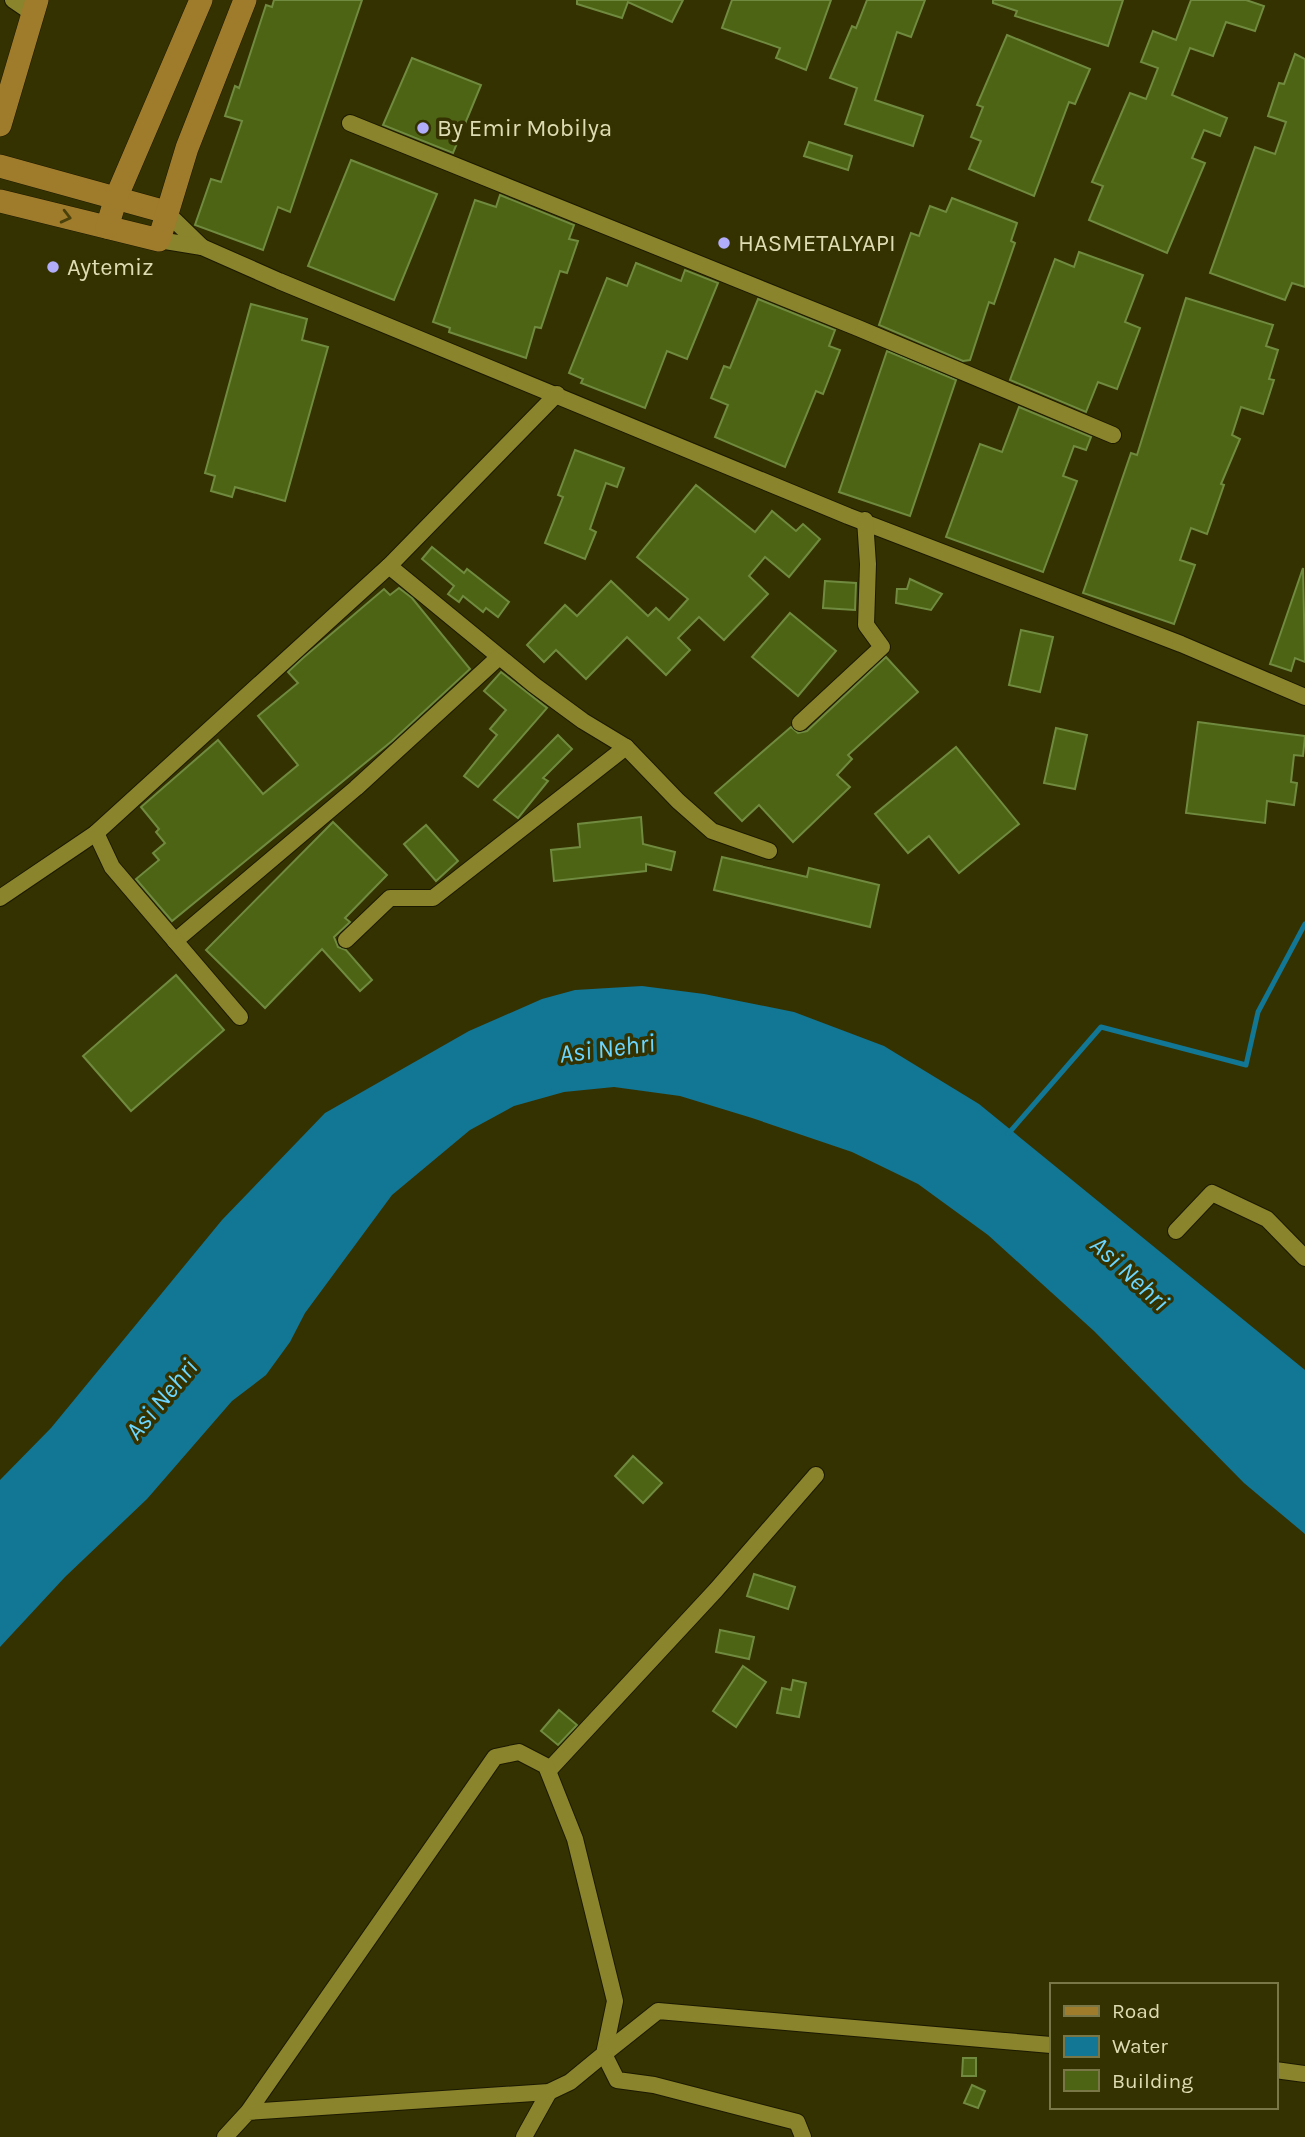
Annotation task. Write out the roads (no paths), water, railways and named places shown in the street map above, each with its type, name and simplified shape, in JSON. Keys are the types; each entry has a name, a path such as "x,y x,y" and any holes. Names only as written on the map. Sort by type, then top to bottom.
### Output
{"street":[{"path":"107,227 116,198 201,0"},
{"path":"159,240 187,149 245,0"},
{"path":"0,125 28,4"},
{"path":"350,123 871,333 1113,435"},
{"path":"0,166 166,212 202,247"},
{"path":"0,201 159,240 202,247 556,394 865,520 1181,644 1305,697"},
{"path":"0,898 96,833 389,566 556,394"},
{"path":"800,723 882,647 866,625 868,564 865,520"},
{"path":"389,566 499,657 583,721 626,747 668,792 712,831 769,851"},
{"path":"174,941 356,788 499,657"},
{"path":"346,940 390,898 433,898 626,747"},
{"path":"96,833 112,867 240,1017"},
{"path":"1176,1231 1212,1193 1267,1219 1305,1258"},
{"path":"549,1770 708,1599 816,1475"},
{"path":"225,2137 248,2112 495,1757 513,1751 523,1753 549,1770 575,1839 615,2001 604,2054 617,2080 654,2085 797,2122 803,2137"},
{"path":"248,2112 549,2092 570,2082 658,2011 1050,2045"},
{"path":"1277,2070 1305,2074"},
{"path":"524,2137 549,2092"}],"water":[{"name":"Asi Nehri","path":"642,986 704,994 794,1012 884,1046 979,1104 1305,1370 1305,1534 1244,1483 1094,1331 988,1235 918,1184 852,1152 752,1118 680,1096 614,1087 564,1092 514,1106 470,1130 392,1195 305,1313 290,1342 266,1375 232,1401 147,1499 65,1577 0,1647 0,1480 51,1428 222,1220 325,1113 469,1031 542,999 575,990"}],"waterway":[{"path":"1008,1134 1101,1027 1246,1065 1258,1012 1305,924"}],"place":[{"name":"By Emir Mobilya","path":"423,128"},
{"name":"HASMETALYAPI","path":"724,243"},
{"name":"Aytemiz","path":"53,267"}]}
